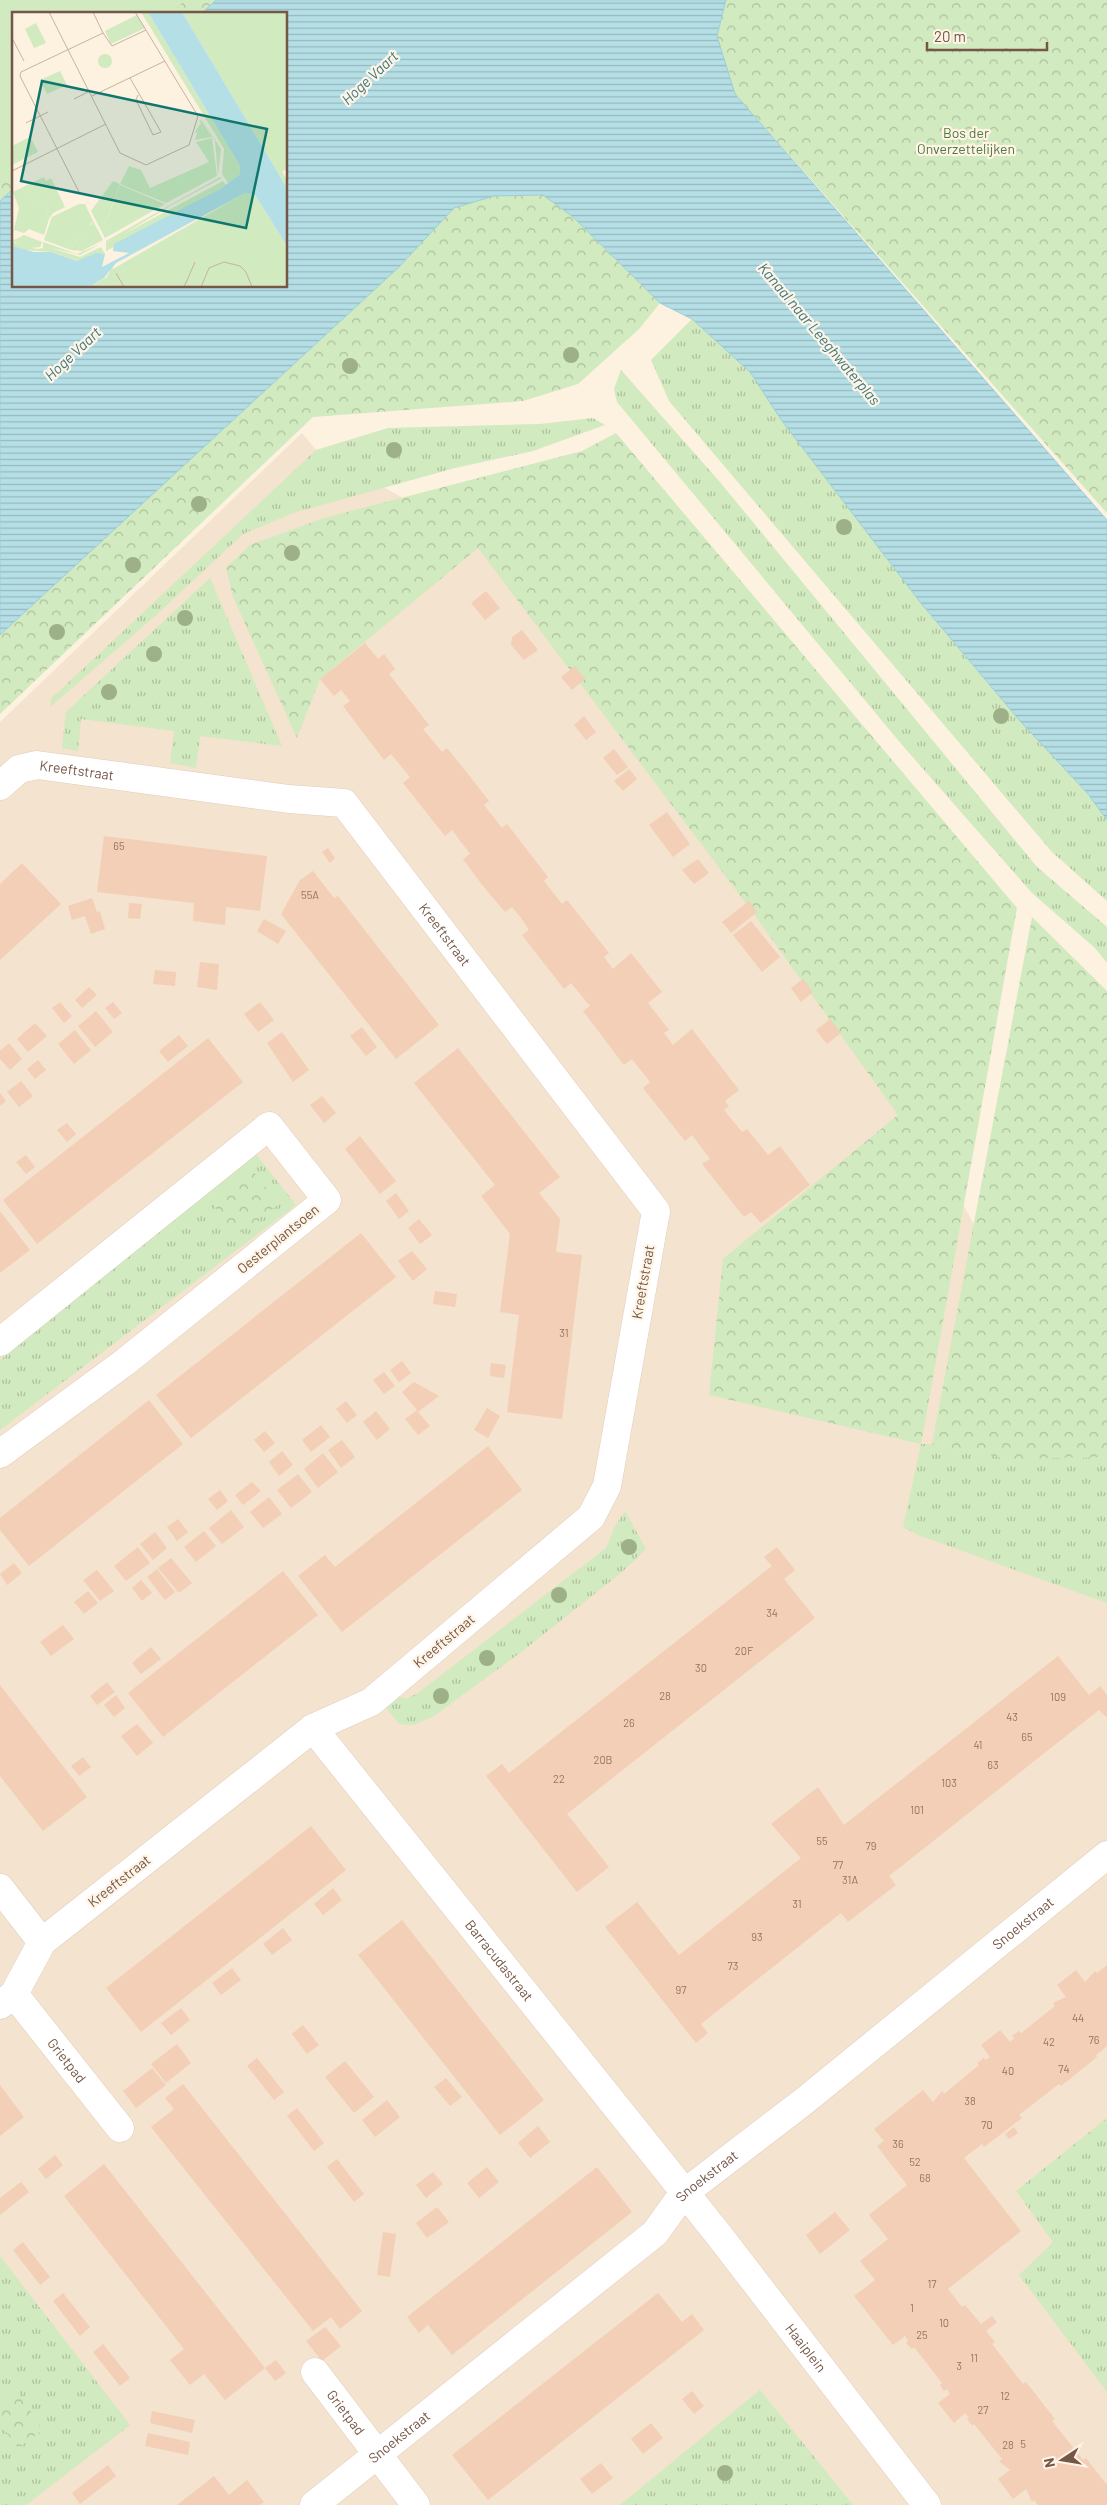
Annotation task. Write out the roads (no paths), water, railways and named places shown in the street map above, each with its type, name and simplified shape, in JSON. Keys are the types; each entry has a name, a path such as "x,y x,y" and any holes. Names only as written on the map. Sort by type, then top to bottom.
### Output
{"street":[{"name":"Kreeftstraat","path":"0,786 19,768 37,765 289,799 344,803 656,1211 607,1486 591,1517 371,1702 313,1728 42,1942"},
{"name":"Oesterplantsoen","path":"0,1342 269,1126 327,1200 125,1362 0,1454"},
{"name":"Barracudastraat","path":"313,1728 683,2194"},
{"name":"Snoekstraat","path":"314,2505 655,2233 683,2194 803,2102 1107,1855"},
{"path":"0,1888 42,1942 7,1999"},
{"name":"Grietpad","path":"7,1999 120,2128"},
{"name":"Haaiplein","path":"683,2194 718,2234 927,2505"},
{"name":"Grietpad","path":"315,2372 416,2505"}],"water":[{"path":"216,0 726,0 717,36 735,94 1107,520 1107,820 1088,794 1020,721 920,602 782,421 750,372 692,319 660,303 573,217 543,195 494,196 454,208 398,268 0,635 0,201 12,190 12,288 288,288 288,12 203,12"}],"water label":[{"name":"Hoge Vaart","path":"370,78"},
{"name":"Kanaal naar Leeghwaterplas","path":"819,334"},
{"name":"Hoge Vaart","path":"73,354"}],"park label":[{"name":"Bos der Onverzettelijken","path":"966,142"}]}
